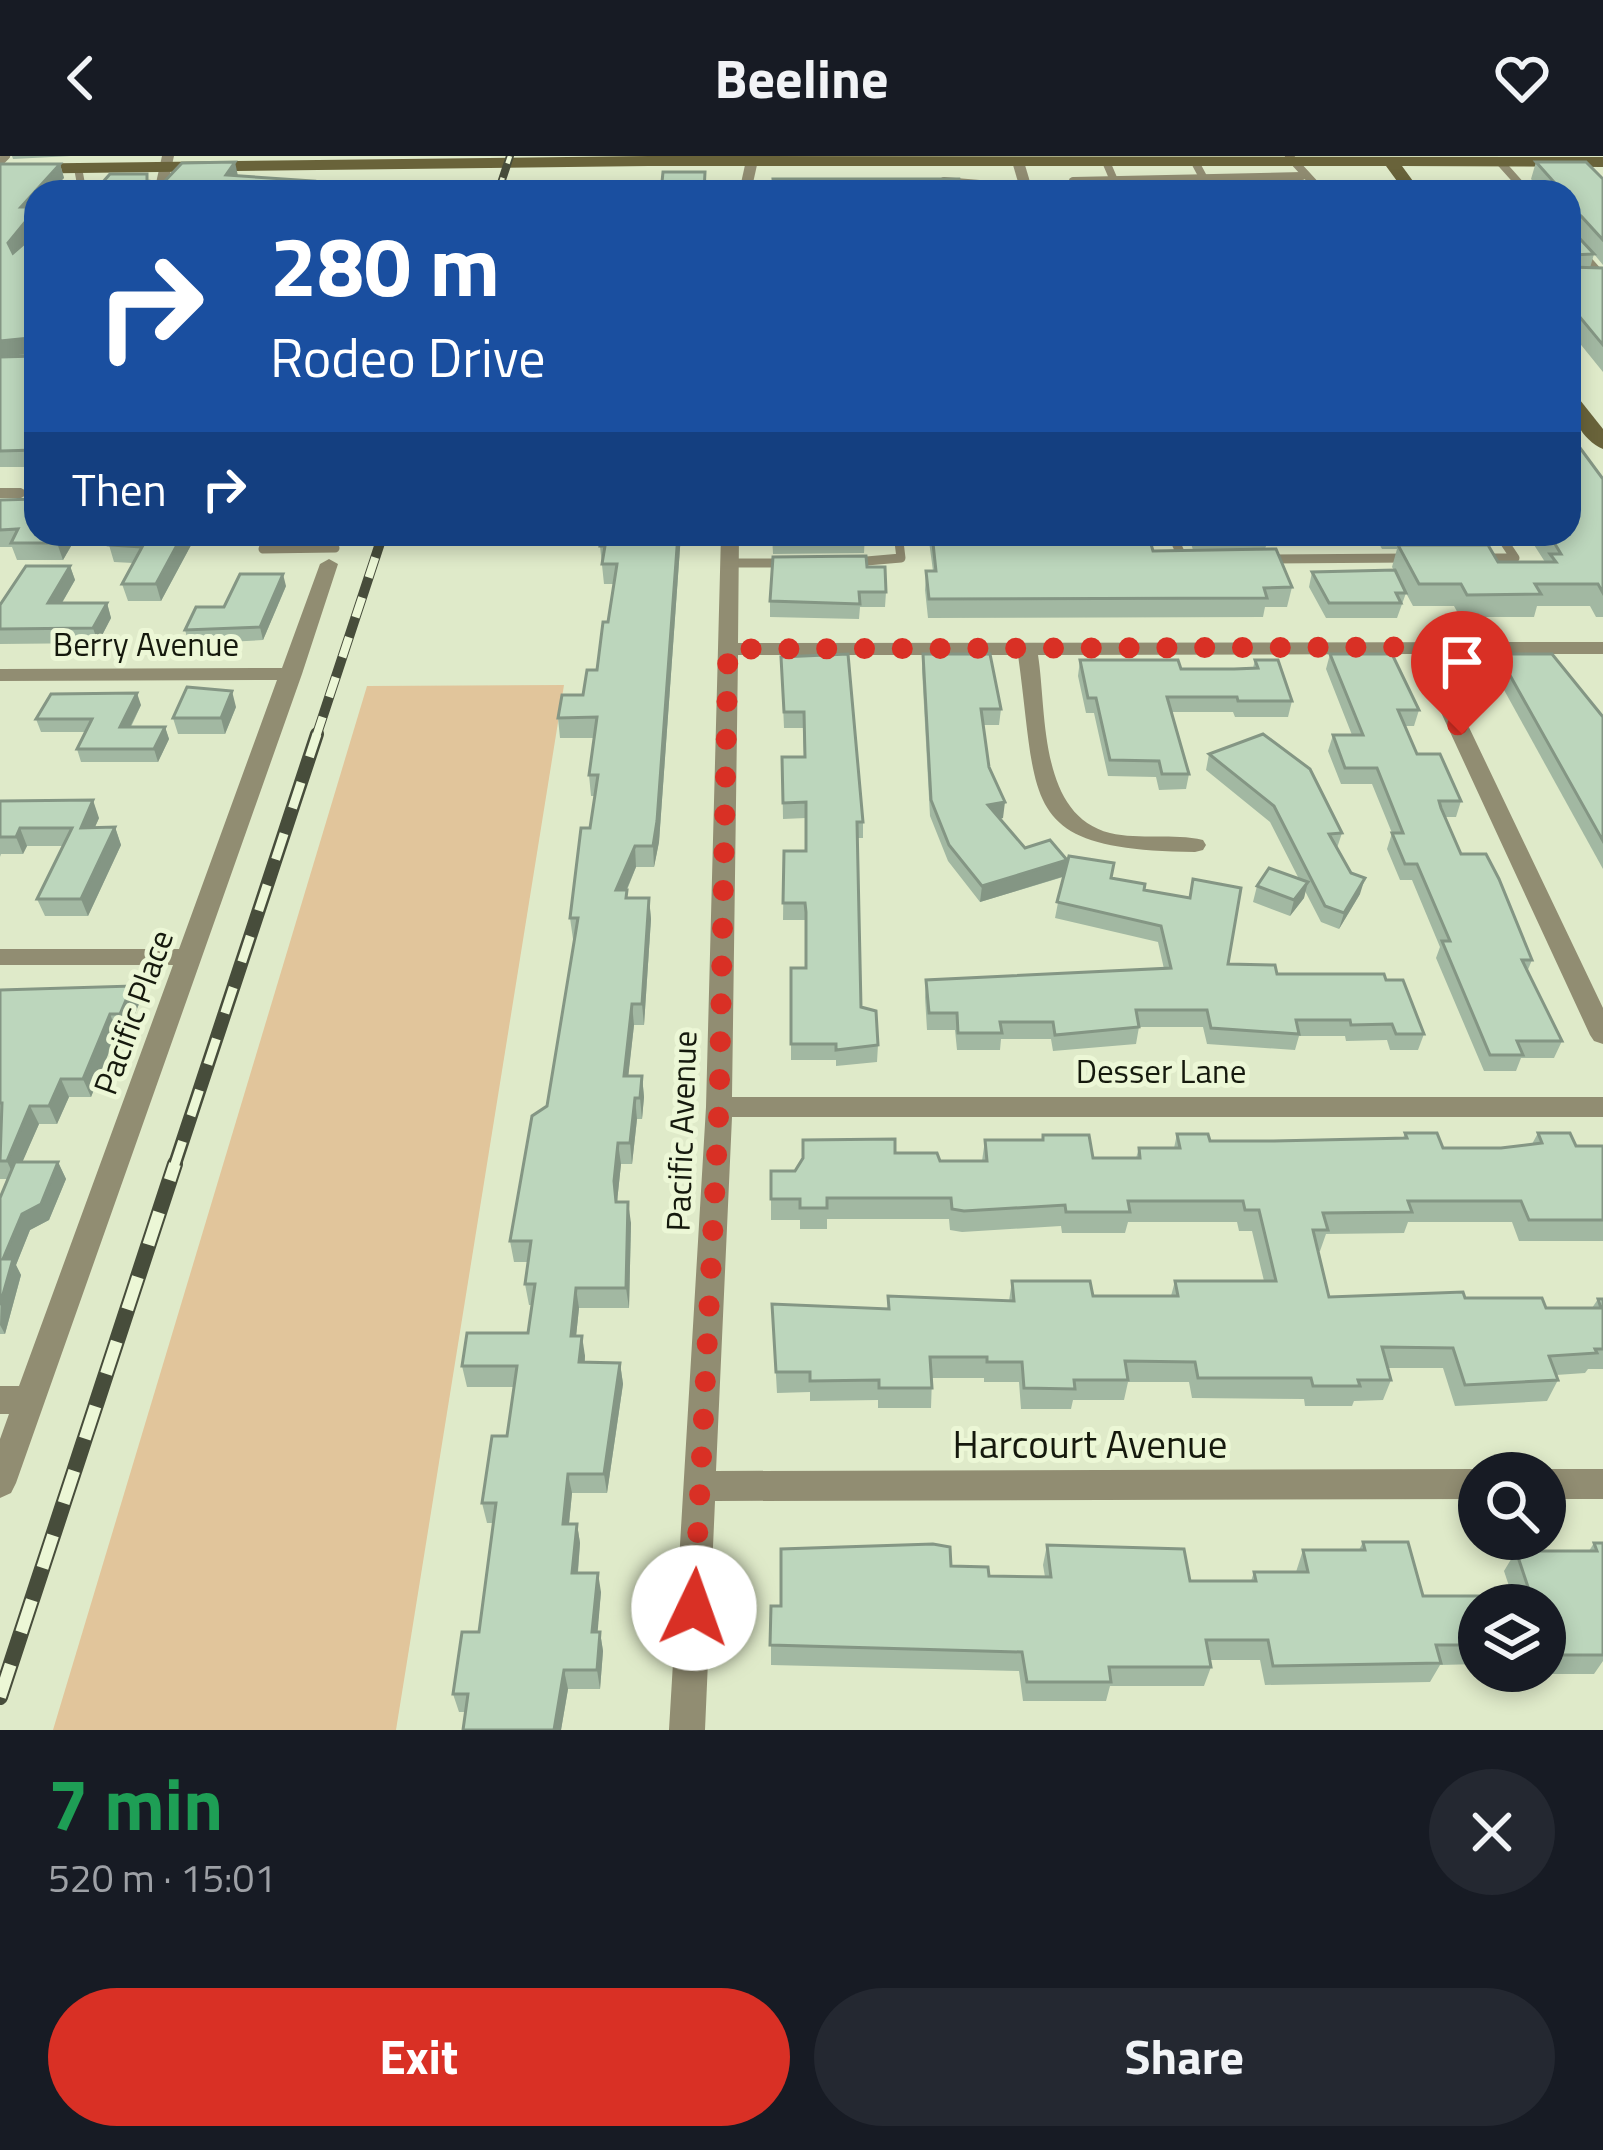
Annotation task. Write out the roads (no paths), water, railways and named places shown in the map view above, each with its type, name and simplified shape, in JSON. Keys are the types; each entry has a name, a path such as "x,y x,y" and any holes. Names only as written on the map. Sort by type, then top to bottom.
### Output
{"main road":[{"path":"436,166 478,159 649,159 748,173 846,158 980,173 1081,160 1107,164 1242,160 1295,165 1335,160 1603,162"},
{"path":"2,162 78,168 282,162 748,173 941,170"},
{"path":"1581,415 1603,443"}],"street":[{"path":"1019,165 1024,180"},
{"path":"0,493 21,493"},
{"name":"Pacific Avenue","path":"687,1730 719,1107 730,546"},
{"name":"Pacific Place","path":"0,1484 15,1400 187,957 332,556"},
{"path":"728,649 1421,647 1600,653"},
{"path":"1421,647 1603,1035"},
{"path":"1027,649 1051,791 1062,816 1098,836 1195,845"},
{"name":"Berry Avenue","path":"0,675 292,674"},
{"path":"0,957 187,957"},
{"name":"Desser Lane","path":"719,1107 1603,1107"},
{"name":"Harcourt Avenue","path":"701,1486 1458,1484"},
{"path":"1566,1484 1603,1484"}],"lane":[{"path":"1187,161 1204,180 1295,165"},
{"path":"1501,163 1516,180"},
{"path":"1107,164 1114,180"},
{"path":"78,168 80,180"},
{"path":"748,173 779,180"},
{"path":"980,173 990,180"},
{"path":"1581,253 1603,279"},
{"path":"1586,280 1603,279"},
{"path":"264,546 332,556 336,546"},
{"path":"842,562 901,558 900,546"},
{"path":"1176,546 1181,559 1205,559"},
{"path":"1467,558 1515,558 1507,546"},
{"path":"1252,559 1420,558"},
{"path":"730,563 797,562"}],"railway":[{"path":"502,180 510,156"},
{"path":"316,737 379,546"},
{"path":"174,1167 317,734"},
{"path":"0,1697 175,1164"}]}
